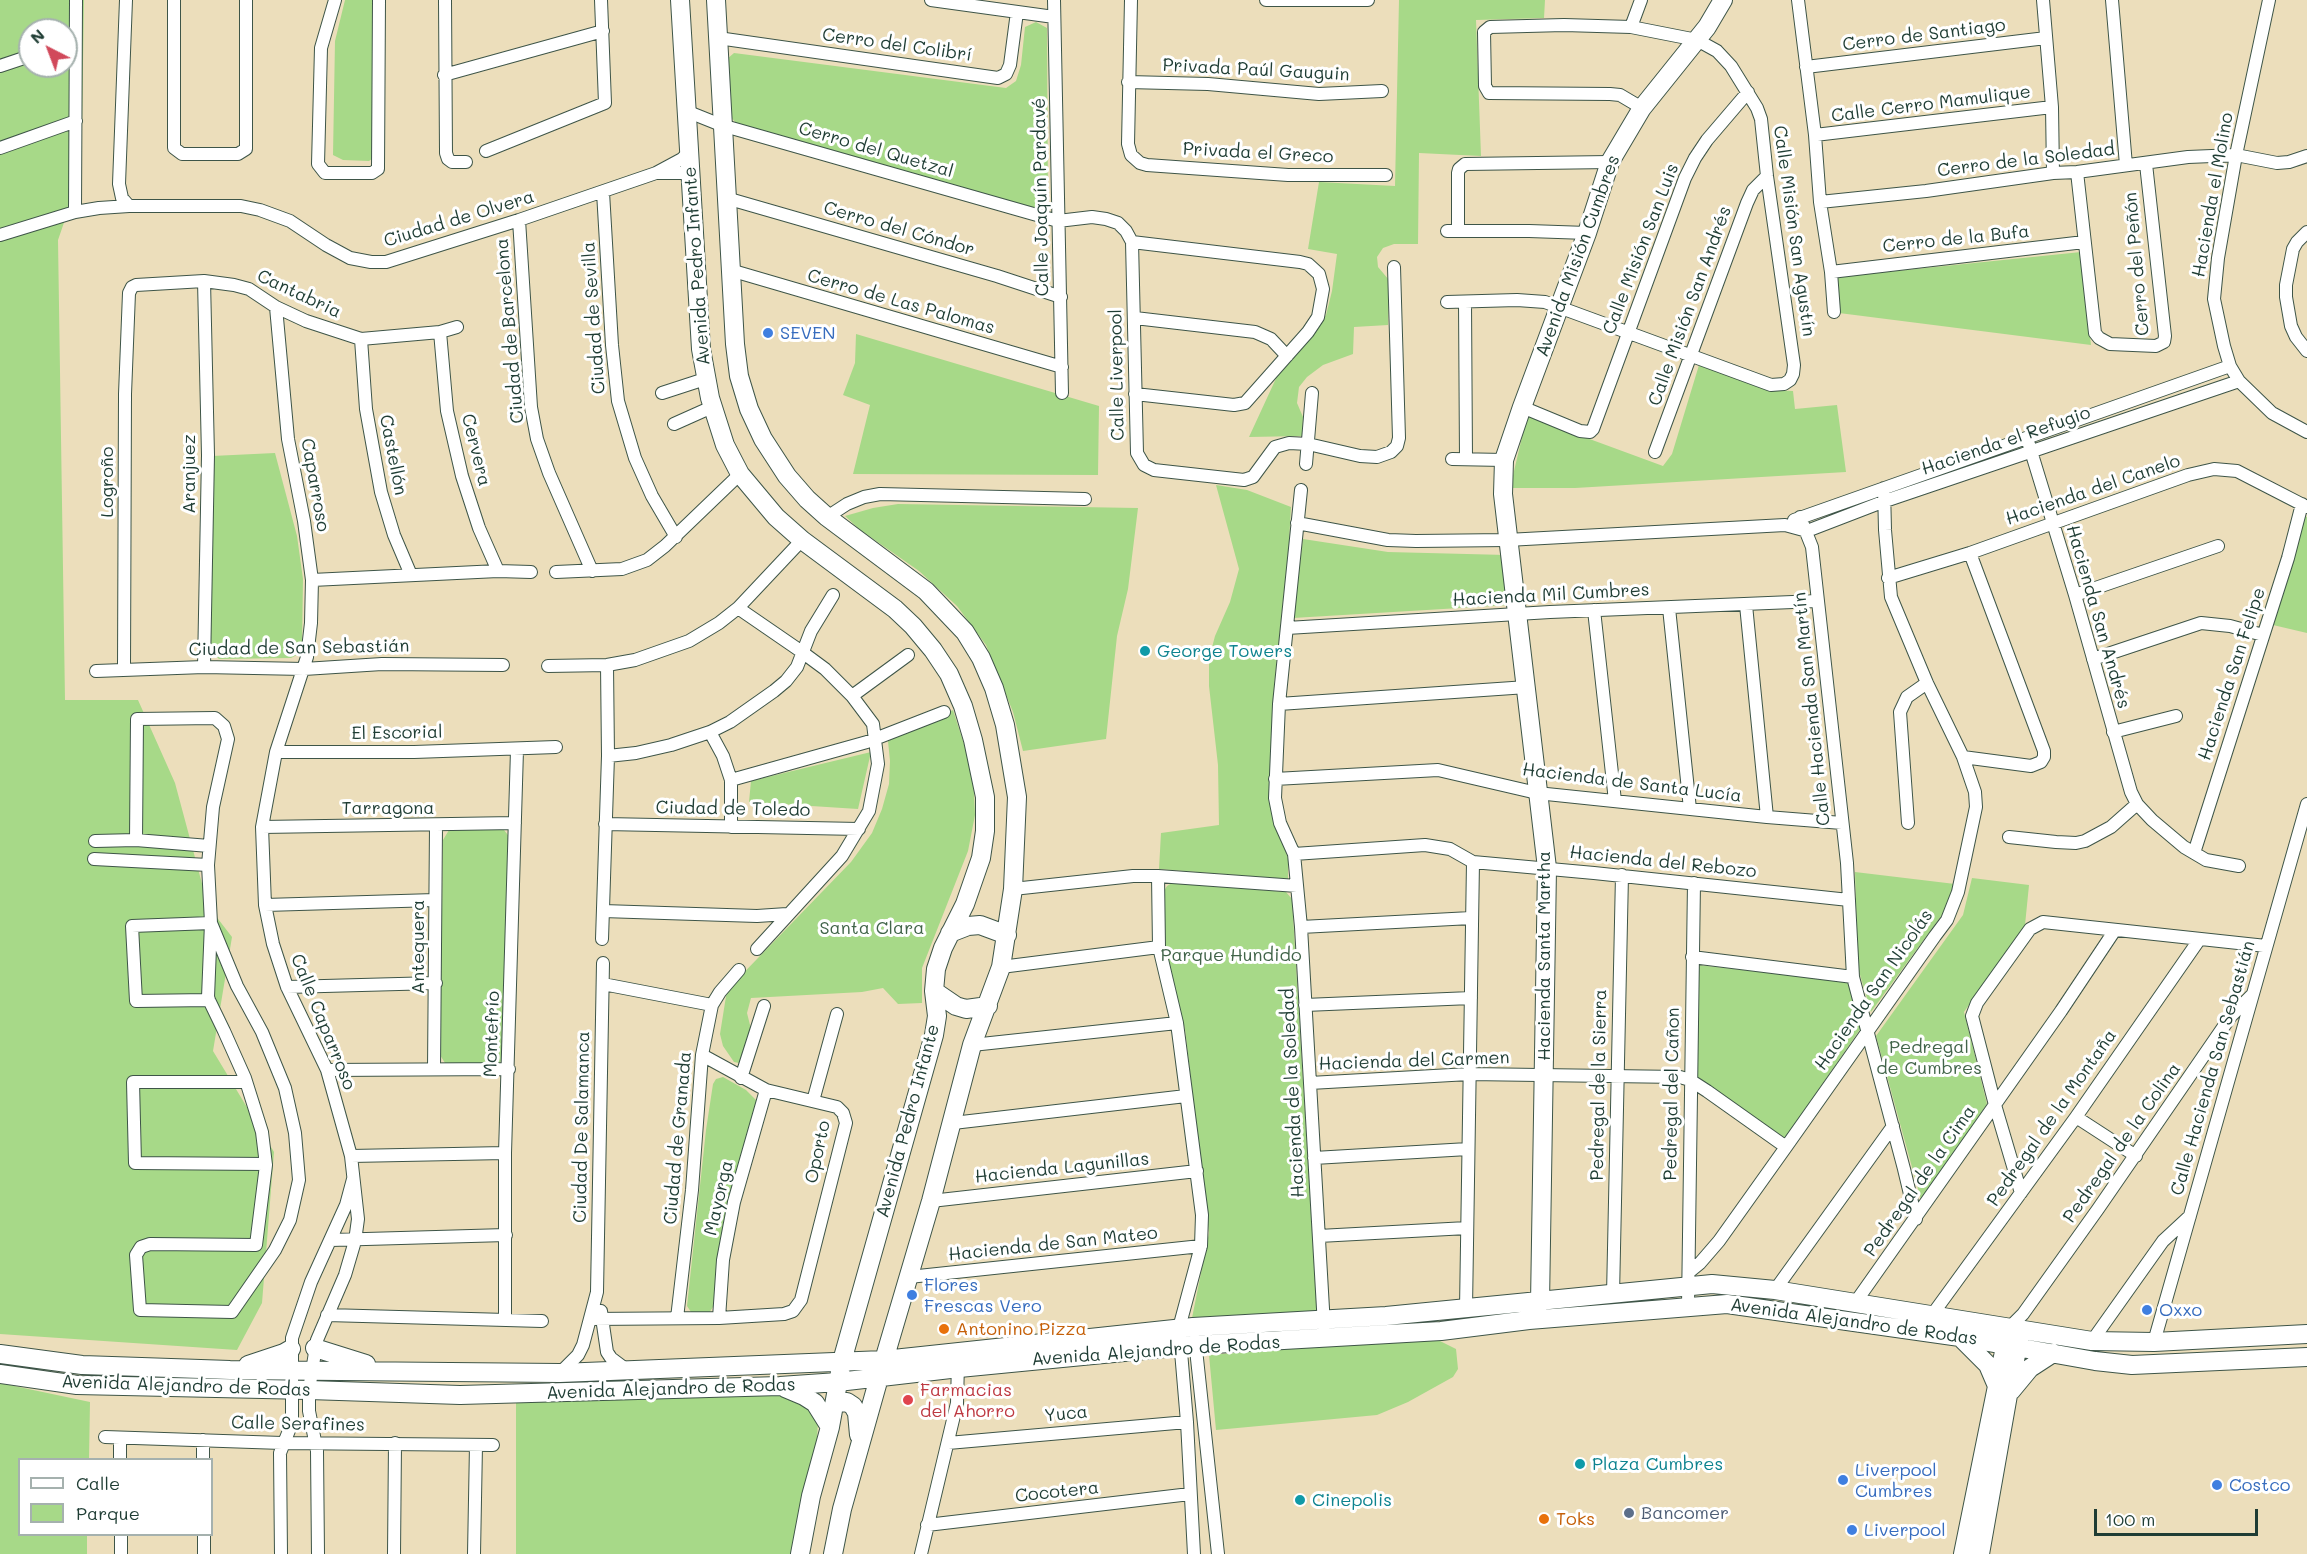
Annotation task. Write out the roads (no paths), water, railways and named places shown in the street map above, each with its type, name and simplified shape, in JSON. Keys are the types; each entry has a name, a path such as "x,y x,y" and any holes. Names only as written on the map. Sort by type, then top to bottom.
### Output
{"street":[{"path":"74,18 76,0"},
{"path":"126,0 119,184 122,198 129,206"},
{"path":"174,0 172,141 174,148 182,154 238,154 244,152 246,145 246,0"},
{"path":"335,0 321,48 318,164 325,173 372,173 378,169 379,0"},
{"path":"445,0 446,153 452,162 466,162"},
{"path":"486,151 602,105 606,99 601,0"},
{"name":"Avenida Pedro Infante","path":"680,0 701,349 705,379 725,445 740,474 776,517 802,540 895,609 933,650 949,674 963,706 985,797 985,831 981,858 965,904 950,933 936,969 934,991 937,1016 934,1035 842,1361 830,1427 811,1496 800,1554"},
{"name":"Avenida Pedro Infante","path":"716,0 721,125 736,354 748,409 763,439 787,476 807,499 827,517 926,591 946,609 965,632 981,658 994,688 1005,725 1017,797 1013,889 1001,967 972,1045 932,1201 842,1509 833,1554"},
{"path":"931,0 1054,17"},
{"name":"Calle Joaquín Pardavé","path":"1054,0 1062,393"},
{"path":"1128,82 1131,0"},
{"path":"1266,0 1312,2 1368,0"},
{"path":"1631,27 1641,0"},
{"name":"Avenida Misión Cumbres","path":"1507,540 1503,494 1504,460 1587,234 1610,162 1642,108 1697,40 1723,0"},
{"path":"1798,0 1834,312"},
{"path":"2043,0 2052,107 2053,173"},
{"path":"2112,0 2126,165"},
{"name":"Hacienda el Molino","path":"2269,0 2236,155 2215,279 2217,318 2230,366 2239,381 2272,412 2307,432"},
{"name":"Cerro del Colibrí","path":"718,38 998,78 1006,74 1010,65 1017,12"},
{"path":"1642,108 1620,95 1610,94 1489,93 1485,86 1483,36 1486,29 1564,25 1631,27 1697,40"},
{"path":"444,75 603,31"},
{"name":"Cerro de Santiago","path":"1806,67 2046,38"},
{"name":"Calle Misión San Agustín","path":"1691,355 1771,385 1784,384 1793,374 1794,365 1761,119 1731,66 1718,51 1697,40"},
{"path":"0,66 18,60"},
{"path":"73,78 76,121 75,212"},
{"name":"Privada Paúl Gauguin","path":"1128,82 1208,84 1319,94 1382,91"},
{"name":"Privada el Greco","path":"1128,82 1128,144 1131,155 1140,163 1288,175 1386,175"},
{"name":"Calle Misión San Luis","path":"1522,407 1580,431 1590,432 1596,424 1665,229 1695,158 1725,117 1748,93"},
{"name":"Calle Cerro Mamulique","path":"1815,135 2052,107"},
{"name":"Cerro del Quetzal","path":"686,111 721,125 1058,221"},
{"path":"0,148 76,121"},
{"name":"Ciudad de Olvera","path":"0,235 75,212 99,208 241,206 290,221 350,258 371,262 398,259 656,173 682,159 689,152"},
{"name":"Cerro de la Soledad","path":"1820,202 1926,191 2188,157 2236,155 2277,163 2307,156"},
{"path":"1587,234 1453,230 1459,169 1465,164 1610,162"},
{"name":"Cerro del Peñón","path":"2077,172 2093,325 2098,338 2110,344 2160,345 2165,336 2146,164"},
{"name":"Ciudad de Olvera","path":"656,173 692,173"},
{"name":"Calle Misión San Andrés","path":"1655,452 1747,203 1754,190 1767,176"},
{"name":"Ciudad de Sevilla","path":"603,192 612,345 618,401 635,458 652,496 676,537"},
{"name":"Cerro del Cóndor","path":"726,198 997,276 1061,297"},
{"path":"1058,221 1092,217 1106,219 1118,223 1132,242 1300,262 1308,264 1319,274 1323,290 1318,317 1308,332 1252,397 1239,405 1135,394"},
{"name":"Ciudad de Barcelona","path":"519,220 531,407 537,439 592,571"},
{"path":"2307,232 2296,242 2293,249 2286,297 2291,326 2307,351"},
{"name":"Calle Liverpool","path":"1132,242 1137,453 1144,465 1154,470 1244,480 1253,477 1275,447 1289,442 1377,457 1391,452 1397,446 1399,438 1394,267"},
{"name":"Cerro de la Bufa","path":"1831,272 2084,242"},
{"name":"Cerro de Las Palomas","path":"730,270 1062,367"},
{"name":"Cantabria","path":"129,293 136,285 204,281 249,289 276,307 317,325 361,339 440,332 457,327"},
{"name":"Aranjuez","path":"204,281 208,455 204,667"},
{"name":"Logroño","path":"124,670 125,394 129,293"},
{"path":"1448,302 1532,301 1559,307 1691,355"},
{"path":"1465,302 1466,459"},
{"name":"Caparroso","path":"276,307 288,439 304,521 312,580 311,623 304,669"},
{"path":"1135,318 1255,332 1271,339 1287,356"},
{"name":"Cervera","path":"440,332 447,411 459,465 479,528 498,572"},
{"name":"Castellón","path":"361,339 366,409 381,492 394,535 411,575"},
{"name":"Hacienda el Refugio","path":"1785,525 1800,517 2230,366"},
{"path":"662,393 705,379"},
{"name":"Hacienda el Refugio","path":"1507,540 1785,525 1807,531 1885,501 2239,381"},
{"path":"1306,464 1312,393"},
{"path":"674,423 712,407"},
{"name":"Hacienda San Andrés","path":"2027,438 2131,792 2137,804"},
{"path":"1452,459 1504,460"},
{"name":"Hacienda del Canelo","path":"1888,578 1970,553 2188,475 2214,469 2237,471 2304,506"},
{"path":"556,572 622,569 639,563 654,555 676,537 740,474"},
{"name":"Hacienda San Nicolás","path":"1688,1279 1719,1241 1947,920 1958,892 1976,807 1975,792 1963,757 1896,612 1888,578 1884,488"},
{"name":"Hacienda de la Soledad","path":"1301,490 1279,704 1275,798 1280,823 1294,854 1301,927 1325,1339"},
{"path":"827,517 864,497 880,495 1085,499"},
{"name":"Hacienda San Felipe","path":"2194,853 2304,506"},
{"name":"Calle Hacienda San Martín","path":"1800,517 1812,547 1842,823 1853,977 1916,1219"},
{"path":"1298,523 1388,540 1416,542 1507,540"},
{"path":"549,666 607,665 635,660 661,653 689,641 719,623 738,608 802,540"},
{"name":"Hacienda Santa Martha","path":"1507,540 1527,687 1547,868 1540,1303"},
{"path":"2075,595 2218,546"},
{"path":"1963,757 2031,766 2041,762 2044,757 2044,751 1970,553"},
{"path":"312,580 531,572"},
{"path":"608,756 648,751 710,732 730,722 786,681 797,667 811,631 833,595"},
{"name":"Hacienda Mil Cumbres","path":"1287,628 1594,610 1817,601"},
{"path":"1746,605 1767,818"},
{"path":"738,608 825,669 852,696 873,724 878,764 869,811 842,856 757,949"},
{"path":"1669,608 1690,809"},
{"path":"1594,610 1616,801"},
{"path":"2093,659 2201,623 2230,626 2263,635"},
{"path":"852,696 908,655"},
{"name":"Ciudad de San Sebastián","path":"96,671 204,667 304,669 382,664 503,665"},
{"path":"602,939 608,756 607,665"},
{"name":"Calle Caparroso","path":"301,1390 327,1315 345,1275 356,1241 358,1219 351,1156 327,1070 287,987 273,944 265,905 262,827 276,752 304,669"},
{"path":"1908,823 1900,712 1907,697 1927,683"},
{"path":"1279,704 1527,687"},
{"path":"731,780 876,738 944,712"},
{"path":"2113,732 2176,716"},
{"path":"136,840 137,719 215,718 224,726 228,739 213,807 207,865 210,923 207,977 209,1000 246,1082 262,1132 266,1164 256,1245 150,1244 141,1247 136,1255 140,1310 232,1312 275,1250 290,1220 299,1180 295,1133 285,1088 262,1032 237,986 210,923"},
{"path":"710,732 723,756 731,780 731,827"},
{"name":"El Escorial","path":"276,752 518,750 556,747"},
{"name":"Montefrío","path":"505,1319 505,1153 518,750"},
{"name":"Hacienda de Santa Lucía","path":"1275,780 1425,769 1453,773 1537,793 1767,818 1842,823"},
{"path":"2008,837 2056,842 2085,841 2111,827 2137,804 2152,820 2194,853 2206,860 2239,866"},
{"name":"Calle Hacienda San Sebastián","path":"2154,1342 2307,804"},
{"name":"Tarragona","path":"262,827 515,824"},
{"name":"Ciudad de Toledo","path":"605,824 859,829"},
{"name":"Antequera","path":"434,1069 436,826"},
{"path":"95,841 136,840 209,846"},
{"path":"1294,854 1425,845 1450,849 1473,862 1466,1308"},
{"path":"94,859 207,865"},
{"name":"Hacienda del Rebozo","path":"1473,862 1622,875 1849,900"},
{"name":"Pedregal de la Sierra","path":"1613,1295 1622,875"},
{"path":"1013,889 1092,879 1158,876 1297,886"},
{"path":"1158,876 1160,947 1177,1023 1202,1215 1201,1246 1186,1331 1187,1422 1194,1554"},
{"name":"Pedregal del Cañon","path":"1689,1306 1694,883"},
{"path":"265,905 435,900"},
{"path":"603,910 787,914"},
{"path":"1301,927 1471,918"},
{"path":"2021,1193 1973,1022 1974,1010 2025,934 2036,924 2043,922 2266,946"},
{"path":"209,1000 136,1001 132,926 210,923"},
{"path":"950,933 968,926 980,925 1006,935"},
{"name":"Pedregal de la Cima","path":"1855,1303 1916,1219 2115,930"},
{"name":"Pedregal de la Montaña","path":"1932,1315 2076,1117 2199,940"},
{"path":"1001,967 1160,947"},
{"path":"1692,957 1853,977"},
{"name":"Ciudad De Salamanca","path":"603,963 596,1319 607,1352 627,1370"},
{"name":"Ciudad de Granada","path":"677,1318 692,1190 702,1055 712,1005 739,970"},
{"path":"287,987 436,983"},
{"path":"603,984 712,1005"},
{"path":"934,991 956,1006 966,1009 988,1006"},
{"name":"Pedregal de la Colina","path":"2015,1332 2231,1016 2253,994"},
{"path":"1305,1005 1471,998"},
{"path":"741,1077 764,1005"},
{"path":"813,1101 837,1014"},
{"path":"972,1045 1177,1023"},
{"name":"Oporto","path":"702,1055 766,1090 837,1107 843,1113 846,1123 801,1300 793,1311 784,1314 719,1318"},
{"path":"327,1070 509,1068"},
{"name":"Hacienda del Carmen","path":"1310,1083 1469,1074 1672,1076 1690,1080 1786,1147"},
{"path":"246,1082 133,1082 135,1163 266,1164"},
{"name":"Mayorga","path":"719,1318 723,1260 734,1202 766,1090"},
{"path":"953,1123 1186,1096"},
{"path":"2076,1117 2136,1156"},
{"path":"1775,1290 1893,1126"},
{"path":"1314,1158 1468,1149"},
{"path":"351,1156 505,1153"},
{"name":"Hacienda Lagunillas","path":"932,1201 1197,1171"},
{"name":"Calle Caparroso","path":"301,1390 292,1370 292,1338 311,1282 346,1205 354,1178"},
{"path":"2092,1341 2163,1241 2190,1216"},
{"path":"1319,1236 1467,1228"},
{"path":"331,1240 506,1235"},
{"name":"Hacienda de San Mateo","path":"909,1277 1201,1246"},
{"name":"Avenida Alejandro de Rodas","path":"0,1374 77,1386 460,1395 780,1386 879,1378 958,1360 1186,1331 1386,1316 1613,1295 1688,1279 1775,1290 1932,1315 2015,1332 2092,1341 2154,1342 2307,1334"},
{"name":"Avenida Alejandro de Rodas","path":"1186,1331 1325,1339 1441,1331 1529,1320 1727,1304 1959,1337 2015,1332 2053,1353 2132,1365 2307,1358"},
{"path":"327,1315 542,1321"},
{"path":"596,1319 719,1318"},
{"name":"Ciudad De Salamanca","path":"560,1373 578,1355 596,1319"},
{"path":"1186,1331 1218,1554"},
{"path":"1969,1553 2015,1332"},
{"path":"1959,1337 1988,1365 2002,1390"},
{"path":"230,1370 291,1349"},
{"path":"1969,1553 1972,1503 2002,1390 2053,1353"},
{"name":"Avenida Alejandro de Rodas","path":"0,1354 82,1365 292,1370 314,1357 400,1371 560,1373 842,1361 958,1360"},
{"path":"314,1357 352,1361 400,1371"},
{"path":"921,1554 957,1403 958,1360"},
{"path":"780,1386 814,1403 830,1427"},
{"path":"301,1390 309,1411 316,1442 318,1554"},
{"path":"281,1554 280,1453 282,1443 292,1423 301,1390"},
{"path":"835,1403 847,1402 857,1413 859,1449"},
{"name":"Yuca","path":"948,1443 1187,1422"},
{"name":"Calle Serafines","path":"105,1437 282,1443 493,1445"},
{"path":"120,1438 120,1458"},
{"path":"203,1440 203,1458"},
{"path":"394,1554 395,1443"},
{"path":"474,1554 476,1445"},
{"name":"Cocotera","path":"927,1525 1190,1494"},
{"path":"121,1536 121,1554"},
{"path":"204,1536 204,1554"}],"place":[{"name":"SEVEN","path":"768,333"},
{"name":"George Towers","path":"1145,651"},
{"name":"Flores Frescas Vero","path":"912,1295"},
{"name":"Oxxo","path":"2147,1310"},
{"name":"Antonino Pizza","path":"944,1329"},
{"name":"Farmacias del Ahorro","path":"908,1400"},
{"name":"Plaza Cumbres","path":"1580,1464"},
{"name":"Liverpool Cumbres","path":"1843,1480"},
{"name":"Costco","path":"2217,1485"},
{"name":"Cinepolis","path":"1300,1500"},
{"name":"Bancomer","path":"1629,1513"},
{"name":"Toks","path":"1544,1519"},
{"name":"Liverpool","path":"1852,1530"}],"park label":[{"name":"Santa Clara","path":"872,928"},
{"name":"Parque Hundido","path":"1231,955"},
{"name":"Pedregal de Cumbres","path":"1929,1057"}]}
